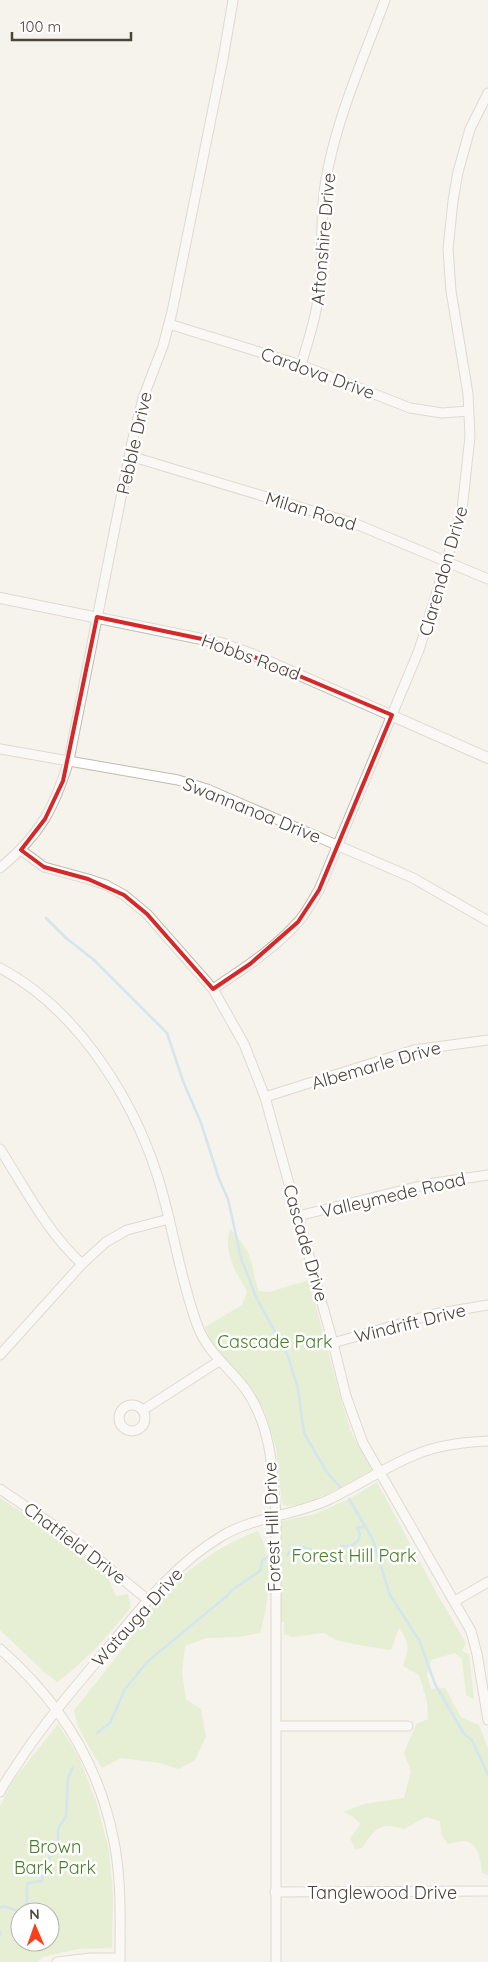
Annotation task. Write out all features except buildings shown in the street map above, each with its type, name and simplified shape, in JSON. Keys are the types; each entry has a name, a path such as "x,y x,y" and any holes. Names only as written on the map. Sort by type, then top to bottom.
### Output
{"street":[{"name":"Pebble Drive","path":"0,868 21,850 45,819 57,797 69,760 143,398 163,346 184,258 233,0"},
{"name":"Aftonshire Drive","path":"301,365 315,318 320,283 320,226 325,184 342,119 385,0"},
{"name":"Clarendon Drive","path":"213,989 277,943 298,922 319,890 420,650 448,561 462,510 470,436 468,394 451,291 448,249 452,201 470,129 488,93"},
{"name":"Cardova Drive","path":"169,324 301,365 410,408 442,413 468,411"},
{"name":"Milan Road","path":"130,456 356,524 488,579"},
{"name":"Hobbs Road","path":"0,598 221,643 254,655 488,758"},
{"name":"Swannanoa Drive","path":"0,749 178,780 207,789 413,878 488,921"},
{"name":"Cascade Drive","path":"21,850 44,867 106,885 124,895 147,914 213,989 244,1044 265,1097 334,1343 346,1396 363,1443 471,1631 477,1654 488,1720"},
{"name":"Forest Hill Drive","path":"0,968 42,994 63,1016 105,1068 131,1113 150,1155 199,1328 219,1361 246,1391 261,1421 267,1439 273,1471 276,1517 276,1962"},
{"name":"Albemarle Drive","path":"265,1097 414,1050 488,1040"},
{"path":"0,1149 51,1229 71,1254 82,1264"},
{"name":"Valleymede Road","path":"298,1216 428,1184 488,1174"},
{"path":"0,1355 82,1264 106,1242 127,1230 169,1219"},
{"name":"Windrift Drive","path":"334,1343 434,1314 488,1305"},
{"path":"142,1410 219,1361"},
{"name":"Watauga Drive","path":"0,1792 57,1709 148,1600 186,1562 223,1535 251,1523 305,1509 328,1500 418,1454 471,1441 488,1441"},
{"name":"Chatfield Drive","path":"0,1489 71,1537 148,1600"},
{"path":"455,1601 488,1582"},
{"path":"0,1650 21,1668 57,1709 87,1759 103,1798 114,1838 118,1876 120,1960 91,1958 57,1962"},
{"path":"277,1726 408,1726"},
{"name":"Tanglewood Drive","path":"275,1892 488,1892"}],"highlighted area":[{"path":"97,617 221,643 392,715 319,890 298,922 250,964 213,989 147,914 124,895 88,879 44,867 21,850 45,819 63,781"}],"green space":[{"name":"Cascade Park","path":"230,1229 247,1251 258,1291 270,1292 309,1280 352,1434 372,1470 327,1494 300,1504 290,1506 282,1504 276,1448 265,1412 252,1389 211,1341 205,1327 242,1305 247,1291 231,1261 228,1246"},
{"name":"Forest Hill Park","path":"377,1482 437,1594 466,1643 462,1651 469,1654 474,1699 466,1695 462,1659 455,1653 431,1660 427,1675 431,1689 445,1688 461,1717 479,1725 488,1748 488,1875 482,1873 478,1854 470,1843 465,1841 448,1844 441,1834 440,1821 426,1817 404,1829 389,1826 379,1828 370,1836 362,1848 355,1849 350,1838 361,1824 352,1816 343,1812 364,1804 404,1798 411,1771 404,1753 416,1724 428,1719 427,1701 419,1675 403,1666 407,1642 399,1628 391,1650 336,1640 324,1633 292,1637 284,1634 284,1622 281,1622 278,1522 315,1514 349,1499"},
{"path":"0,1498 57,1535 106,1573 116,1596 128,1594 131,1607 123,1617 87,1656 57,1682 0,1630"},
{"path":"258,1531 267,1555 269,1581 266,1608 260,1633 238,1637 206,1638 185,1646 182,1673 186,1699 201,1709 206,1737 195,1760 179,1769 160,1763 121,1758 102,1768 82,1733 74,1710 163,1594 187,1572 215,1552"},
{"name":"Brown Bark Park","path":"58,1724 78,1755 96,1801 109,1850 113,1895 112,1948 78,1949 43,1957 37,1962 0,1962 0,1806 12,1782"}],"waterway":[{"path":"46,918 66,938 94,960 167,1033 183,1081 201,1123 219,1179 228,1199 241,1258 256,1297 288,1356 298,1389 304,1433 326,1471 340,1487"},
{"path":"349,1499 372,1538 390,1595 419,1640 435,1684 464,1734 472,1740 488,1775"},
{"path":"287,1555 292,1550 302,1547 329,1561 337,1556 341,1546 351,1546 358,1541 360,1534 357,1528 366,1526"},
{"path":"97,1733 110,1723 125,1689 147,1662 232,1590 260,1571 262,1561 269,1556"},
{"path":"0,1908 4,1906 20,1912 24,1909 27,1902 28,1883 42,1881 44,1862 58,1851 58,1829 66,1816 68,1778 73,1767"}]}
